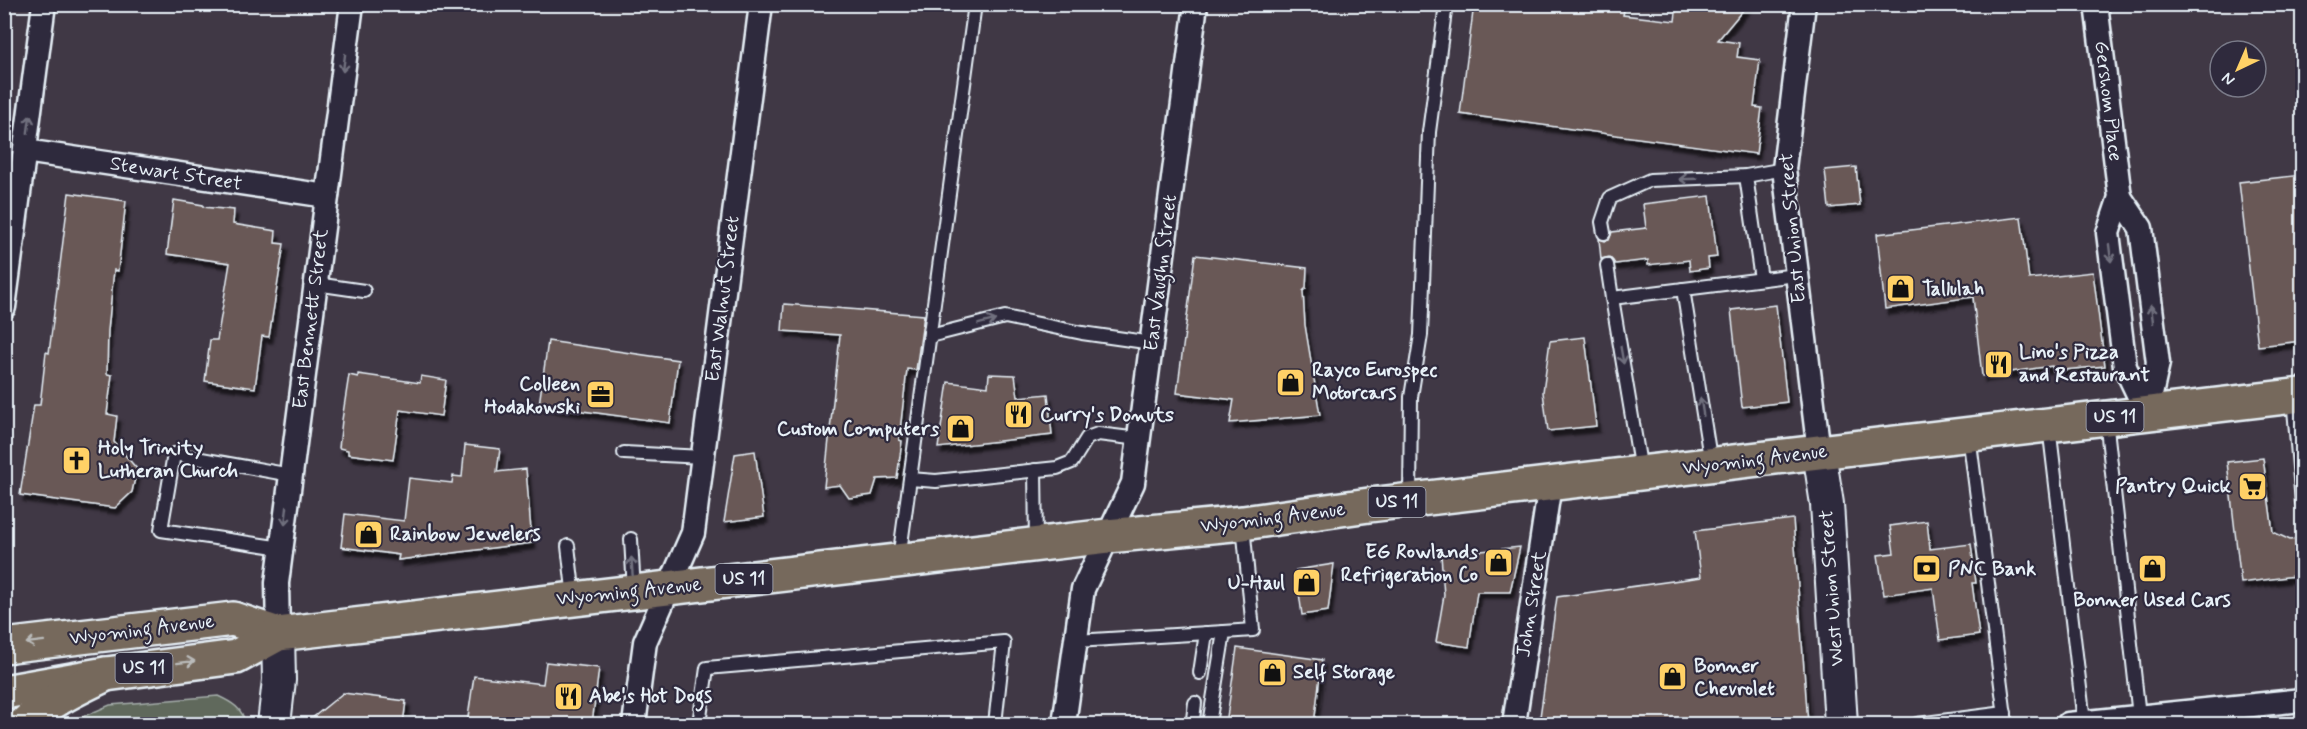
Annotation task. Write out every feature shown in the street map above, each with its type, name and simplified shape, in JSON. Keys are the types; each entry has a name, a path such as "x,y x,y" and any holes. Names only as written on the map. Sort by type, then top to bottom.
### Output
{"main road":[{"name":"Wyoming Avenue","path":"4,692 106,674 236,657 278,634 1036,544 1243,523 1410,500 2298,396"},
{"name":"West Union Street","path":"1819,452 1827,504 1841,724"},
{"name":"Wyoming Avenue","path":"4,646 233,619 278,634"},
{"path":"274,724 279,680 278,634"},
{"path":"26,724 43,708 106,674"}],"street":[{"path":"4,307 44,4"},
{"name":"East Bennett Street","path":"278,634 277,583 352,4"},
{"name":"East Walnut Street","path":"634,724 645,642 693,533 761,4"},
{"name":"East Vaughn Street","path":"1064,724 1083,589 1134,483 1196,4"},
{"name":"East Union Street","path":"1804,4 1784,169 1819,452"},
{"name":"Gershom Place","path":"2096,4 2120,197 2140,228 2158,363 2147,414"},
{"name":"Stewart Street","path":"25,151 327,196"},
{"name":"Gershom Place","path":"2120,197 2108,232 2109,244 2125,367 2147,414"},
{"name":"John Street","path":"1514,724 1550,484"},
{"path":"2076,723 2302,700"}],"lane":[{"path":"899,561 975,4"},
{"path":"1410,500 1411,396 1421,335 1429,132 1446,4"},
{"path":"1604,233 1602,222 1610,198 1650,180 1746,176 1784,169"},
{"path":"1746,176 1761,279"},
{"path":"1607,265 1642,473"},
{"path":"1612,298 1796,275"},
{"path":"316,284 364,291"},
{"path":"1683,289 1711,465"},
{"path":"930,336 1005,318 1152,344"},
{"path":"2298,396 2302,503"},
{"path":"2106,418 2125,719"},
{"path":"2049,425 2076,723"},
{"path":"910,479 936,481 1057,468 1072,462 1087,438 1098,434 1139,439"},
{"path":"1917,724 2005,719 1969,435"},
{"path":"624,453 703,457"},
{"path":"282,548 161,530 174,454 291,475"},
{"path":"1035,470 1036,544"},
{"path":"1076,641 1254,630 1243,523"},
{"path":"631,539 634,592"},
{"path":"568,546 574,598"},
{"path":"1209,724 1224,632"},
{"path":"1200,672 1206,633"},
{"path":"699,724 706,668 1004,642 995,724"},
{"path":"1195,703 1193,719 1198,724"}],"green space":[{"path":"218,696 239,710 245,724 66,724 110,705"}],"building":[{"path":"1474,4 1625,4 1623,15 1675,21 1677,4 1748,4 1718,40 1739,43 1737,57 1760,60 1754,107 1762,108 1756,154 1460,114"},
{"path":"1856,167 1860,205 1829,208 1825,170"},
{"path":"2302,175 2302,341 2258,346 2239,182"},
{"path":"69,193 126,201 118,271 114,270 108,331 107,374 112,375 107,414 117,416 114,442 137,469 132,492 115,508 20,495 34,405 40,405 46,352 49,353"},
{"path":"1710,196 1717,257 1708,258 1709,268 1690,271 1689,260 1648,265 1648,260 1615,264 1609,257 1601,259 1599,239 1609,240 1612,232 1646,228 1643,204"},
{"path":"174,200 203,205 203,207 234,210 233,224 276,231 275,243 284,244 269,337 262,336 255,388 205,381 210,340 217,340 230,263 167,254"},
{"path":"2021,217 2029,279 2093,272 2105,366 2053,371 2052,366 1982,376 1973,297 1885,309 1877,234"},
{"path":"1195,255 1307,268 1306,288 1303,291 1305,325 1320,415 1230,423 1234,400 1177,393"},
{"path":"784,304 924,315 916,370 907,369 897,478 877,479 872,495 849,498 840,485 824,487 840,335 782,331"},
{"path":"1776,305 1787,402 1742,407 1731,310"},
{"path":"1585,337 1596,426 1548,431 1543,392 1550,341"},
{"path":"548,341 678,360 670,423 539,405"},
{"path":"358,374 420,383 421,376 446,380 441,416 400,410 393,460 348,454 348,450 339,448 342,420 349,375 358,377"},
{"path":"989,374 1015,375 1018,397 1048,394 1052,435 938,448 948,382 988,387"},
{"path":"465,445 500,449 497,472 526,469 532,543 398,560 399,555 341,547 345,514 404,521 409,478 452,483 453,476 462,477"},
{"path":"755,451 764,517 724,522 735,454"},
{"path":"2263,458 2273,532 2290,540 2302,538 2302,575 2241,583 2227,462"},
{"path":"1793,519 1808,724 1539,724 1557,597 1701,577 1695,531"},
{"name":"PNC Bank","path":"1927,521 1930,549 1971,544 1976,583 1972,583 1979,635 1940,640 1933,588 1884,595 1878,555 1894,553 1890,526"},
{"path":"1520,547 1510,592 1477,592 1469,647 1436,642 1444,595 1441,555"},
{"path":"1334,564 1328,611 1302,615 1296,570"},
{"path":"1237,648 1322,660 1314,724 1226,724"},
{"path":"546,662 599,668 592,724 467,724 474,676 543,684"},
{"path":"343,693 406,701 403,724 305,724"}],"place":[{"name":"Tallulah","path":"1901,289"},
{"name":"Lino's Pizza and Restaurant","path":"1998,364"},
{"name":"Rayco Eurospec Motorcars","path":"1291,382"},
{"name":"Colleen Hodakowski","path":"601,395"},
{"name":"Curry's Donuts","path":"1019,415"},
{"name":"Custom Computers","path":"960,429"},
{"name":"Holy Trinity Lutheran Church","path":"77,460"},
{"name":"Pantry Quick","path":"2252,486"},
{"name":"Rainbow Jewelers","path":"369,534"},
{"name":"EG Rowlands Refrigeration Co","path":"1499,563"},
{"name":"PNC Bank","path":"1927,569"},
{"name":"Bonner Used Cars","path":"2152,569"},
{"name":"U-Haul","path":"1306,583"},
{"name":"Self Storage","path":"1272,672"},
{"name":"Bonner Chevrolet","path":"1673,677"},
{"name":"Abe's Hot Dogs","path":"568,696"}]}
